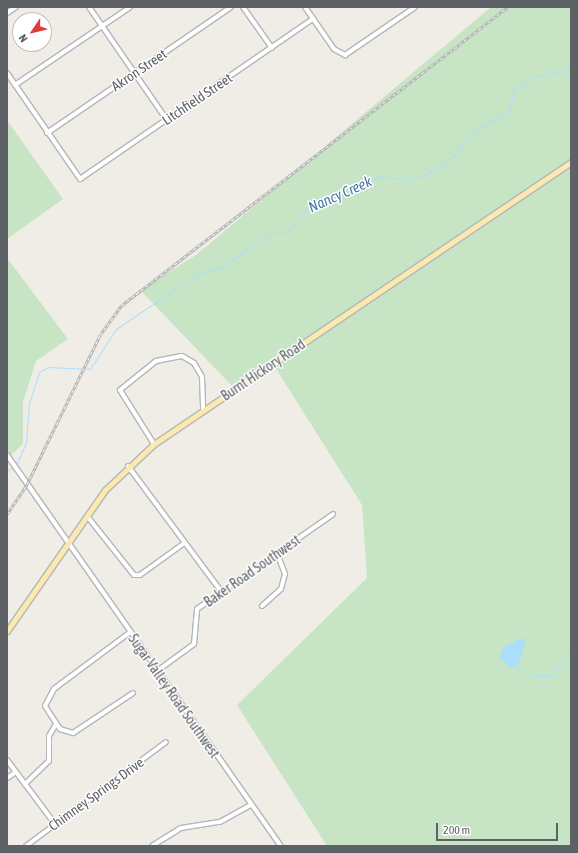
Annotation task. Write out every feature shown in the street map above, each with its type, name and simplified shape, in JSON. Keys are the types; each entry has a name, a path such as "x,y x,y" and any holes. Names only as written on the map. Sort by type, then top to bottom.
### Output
{"main road":[{"name":"Burnt Hickory Road","path":"7,631 68,546 86,516 128,466 154,444 571,162"}],"street":[{"path":"89,7 167,120"},
{"path":"15,86 130,7"},
{"name":"Akron Street","path":"47,133 231,7"},
{"path":"243,7 272,48"},
{"path":"305,7 334,49 345,55 414,7"},
{"path":"7,13 13,8"},
{"name":"Litchfield Street","path":"47,133 80,179 313,19"},
{"path":"7,73 47,133"},
{"path":"154,444 120,390 156,361 182,356 194,363 202,377 203,411"},
{"name":"Sugar Valley Road Southwest","path":"7,455 68,546 281,846"},
{"path":"128,466 183,544 221,591"},
{"name":"Baker Road Southwest","path":"156,671 194,644 197,609 333,514"},
{"path":"86,516 130,572 140,575 183,544"},
{"path":"262,606 281,589 285,574 277,553"},
{"path":"129,633 50,694 45,706 56,724 64,732 78,732 132,693"},
{"path":"24,784 49,762 49,736 56,724"},
{"name":"Chimney Springs Drive","path":"26,846 166,742"},
{"path":"7,760 55,824"},
{"path":"7,778 16,772"},
{"path":"153,846 181,828 220,822 251,805"}],"green space":[{"path":"491,7 571,7 571,846 327,846 237,705 367,578 362,505 273,364 235,389 140,290 196,255"},
{"path":"9,123 63,199 7,239 7,125"},
{"path":"7,258 68,339 36,361 23,402 23,444 11,455 7,449"}],"water":[{"path":"522,638 526,640 518,666 510,668 500,658 501,653 504,647"}],"waterway":[{"name":"Nancy Creek","path":"16,466 26,443 29,403 39,372 48,367 90,369 116,329 199,273 223,267 269,233 286,233 307,208 338,198 379,176 407,179 424,175 454,156 468,135 509,111 514,89 535,77 563,71 571,63"},
{"name":"Nancy Creek","path":"7,471 13,467"},
{"path":"515,668 536,676 552,676 571,648"}],"railway":[{"path":"7,514 27,484 100,335 122,305 507,7"}]}
